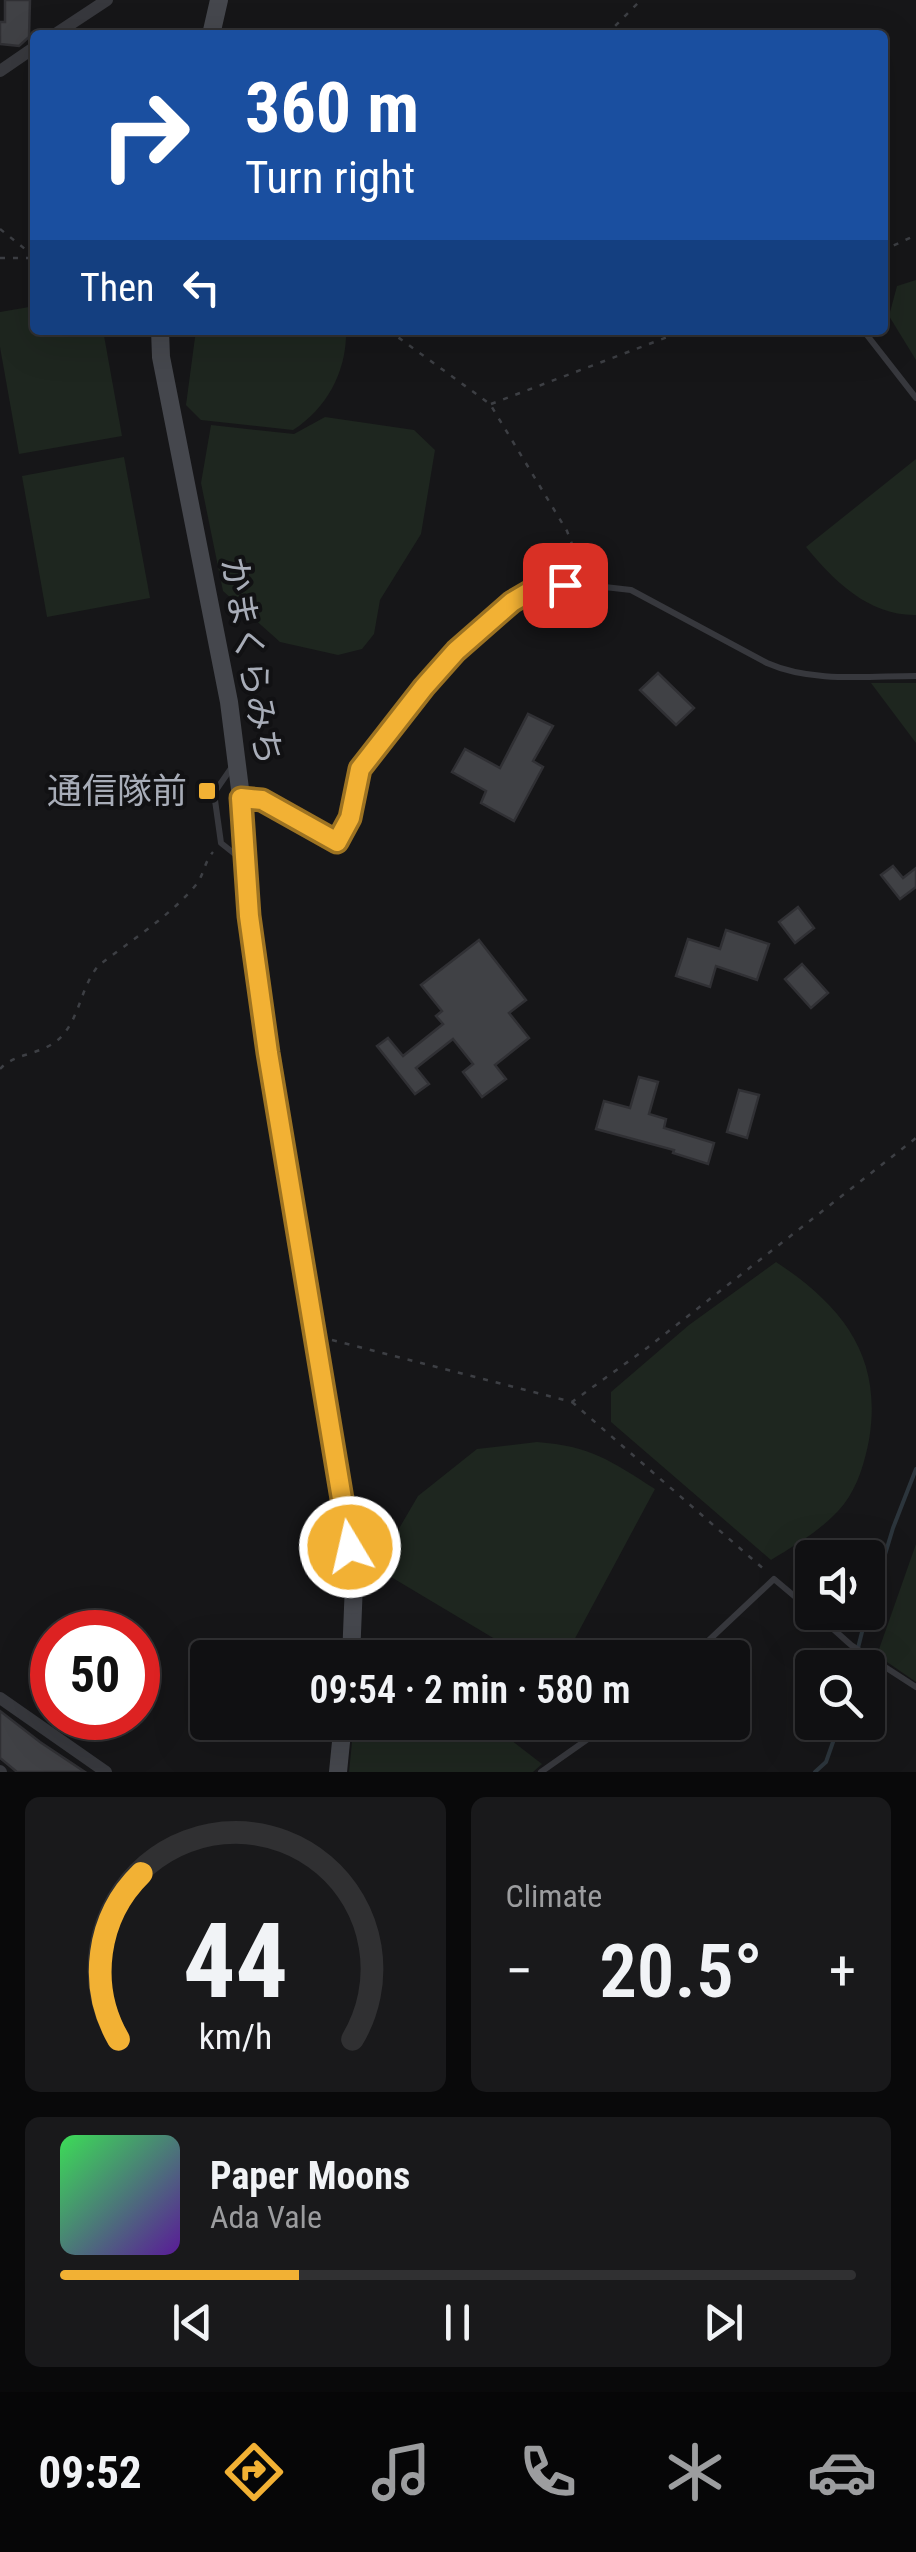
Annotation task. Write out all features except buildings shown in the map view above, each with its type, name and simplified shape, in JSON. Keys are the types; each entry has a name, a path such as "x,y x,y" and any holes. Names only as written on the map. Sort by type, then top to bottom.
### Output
{"main road":[{"path":"212,30 219,0"},
{"name":"かまくらみち","path":"160,335 236,760 249,916 268,1053 354,1583 352,1640"},
{"path":"338,1772 342,1740"}],"street":[{"path":"62,30 108,0"},
{"path":"0,71 30,51"},
{"path":"0,1698 106,1772"}],"lane":[{"path":"867,335 916,398"},
{"path":"241,798 262,800 337,842 350,818 360,769 391,726 456,651 512,602 542,589 578,584 631,590 767,664 786,670 834,676 916,676"},
{"path":"236,760 214,793 221,843 246,862"},
{"path":"709,1640 774,1579 795,1597"},
{"path":"834,1630 916,1687"},
{"path":"540,1772 586,1740"}],"path":[{"path":"613,30 641,0"},
{"path":"0,229 30,253"},
{"path":"888,248 916,236"},
{"path":"0,258 30,257"},
{"path":"395,335 490,404 567,532 576,557 578,584"},
{"path":"490,404 673,335"},
{"path":"0,1068 10,1059 44,1051 62,1036 74,1018 88,977 190,892 221,843"},
{"path":"572,1402 916,1138"},
{"path":"316,1337 572,1402 774,1579"}],"shaded area":[{"path":"916,280 916,360 889,316 897,286"},
{"path":"30,307 30,335 104,335 122,436 19,454 0,347 0,312"},
{"path":"195,335 346,335 343,360 333,387 316,411 293,430 201,420 186,405"},
{"path":"325,417 414,430 435,450 421,534 380,600 374,634 362,649 338,655 280,642 223,591 201,483 211,425 294,434"},
{"path":"124,457 150,598 47,617 22,476"},
{"path":"916,459 916,615 883,610 868,603 841,584 806,547"},
{"path":"871,683 916,683 916,743"},
{"path":"776,1262 839,1316 863,1359 872,1410 869,1440 857,1481 836,1513 771,1560 611,1422 611,1392 689,1325"},
{"path":"537,1442 572,1447 600,1456 655,1489 574,1640 497,1640 376,1568 418,1496 477,1449"},
{"path":"916,1544 916,1682 885,1661 885,1650 879,1650"},
{"path":"352,1740 511,1740 542,1764 533,1772 349,1772"}],"waterway":[{"path":"885,1555 916,1469"},
{"path":"858,1650 862,1630"},
{"path":"815,1772 826,1762 834,1740"}],"place":[{"name":"通信隊前","path":"207,791"}],"route":[{"path":"350,1547 268,1053 249,916 241,798 262,800 337,842 350,818 360,769 424,687 499,611 529,592 565,585"}]}
